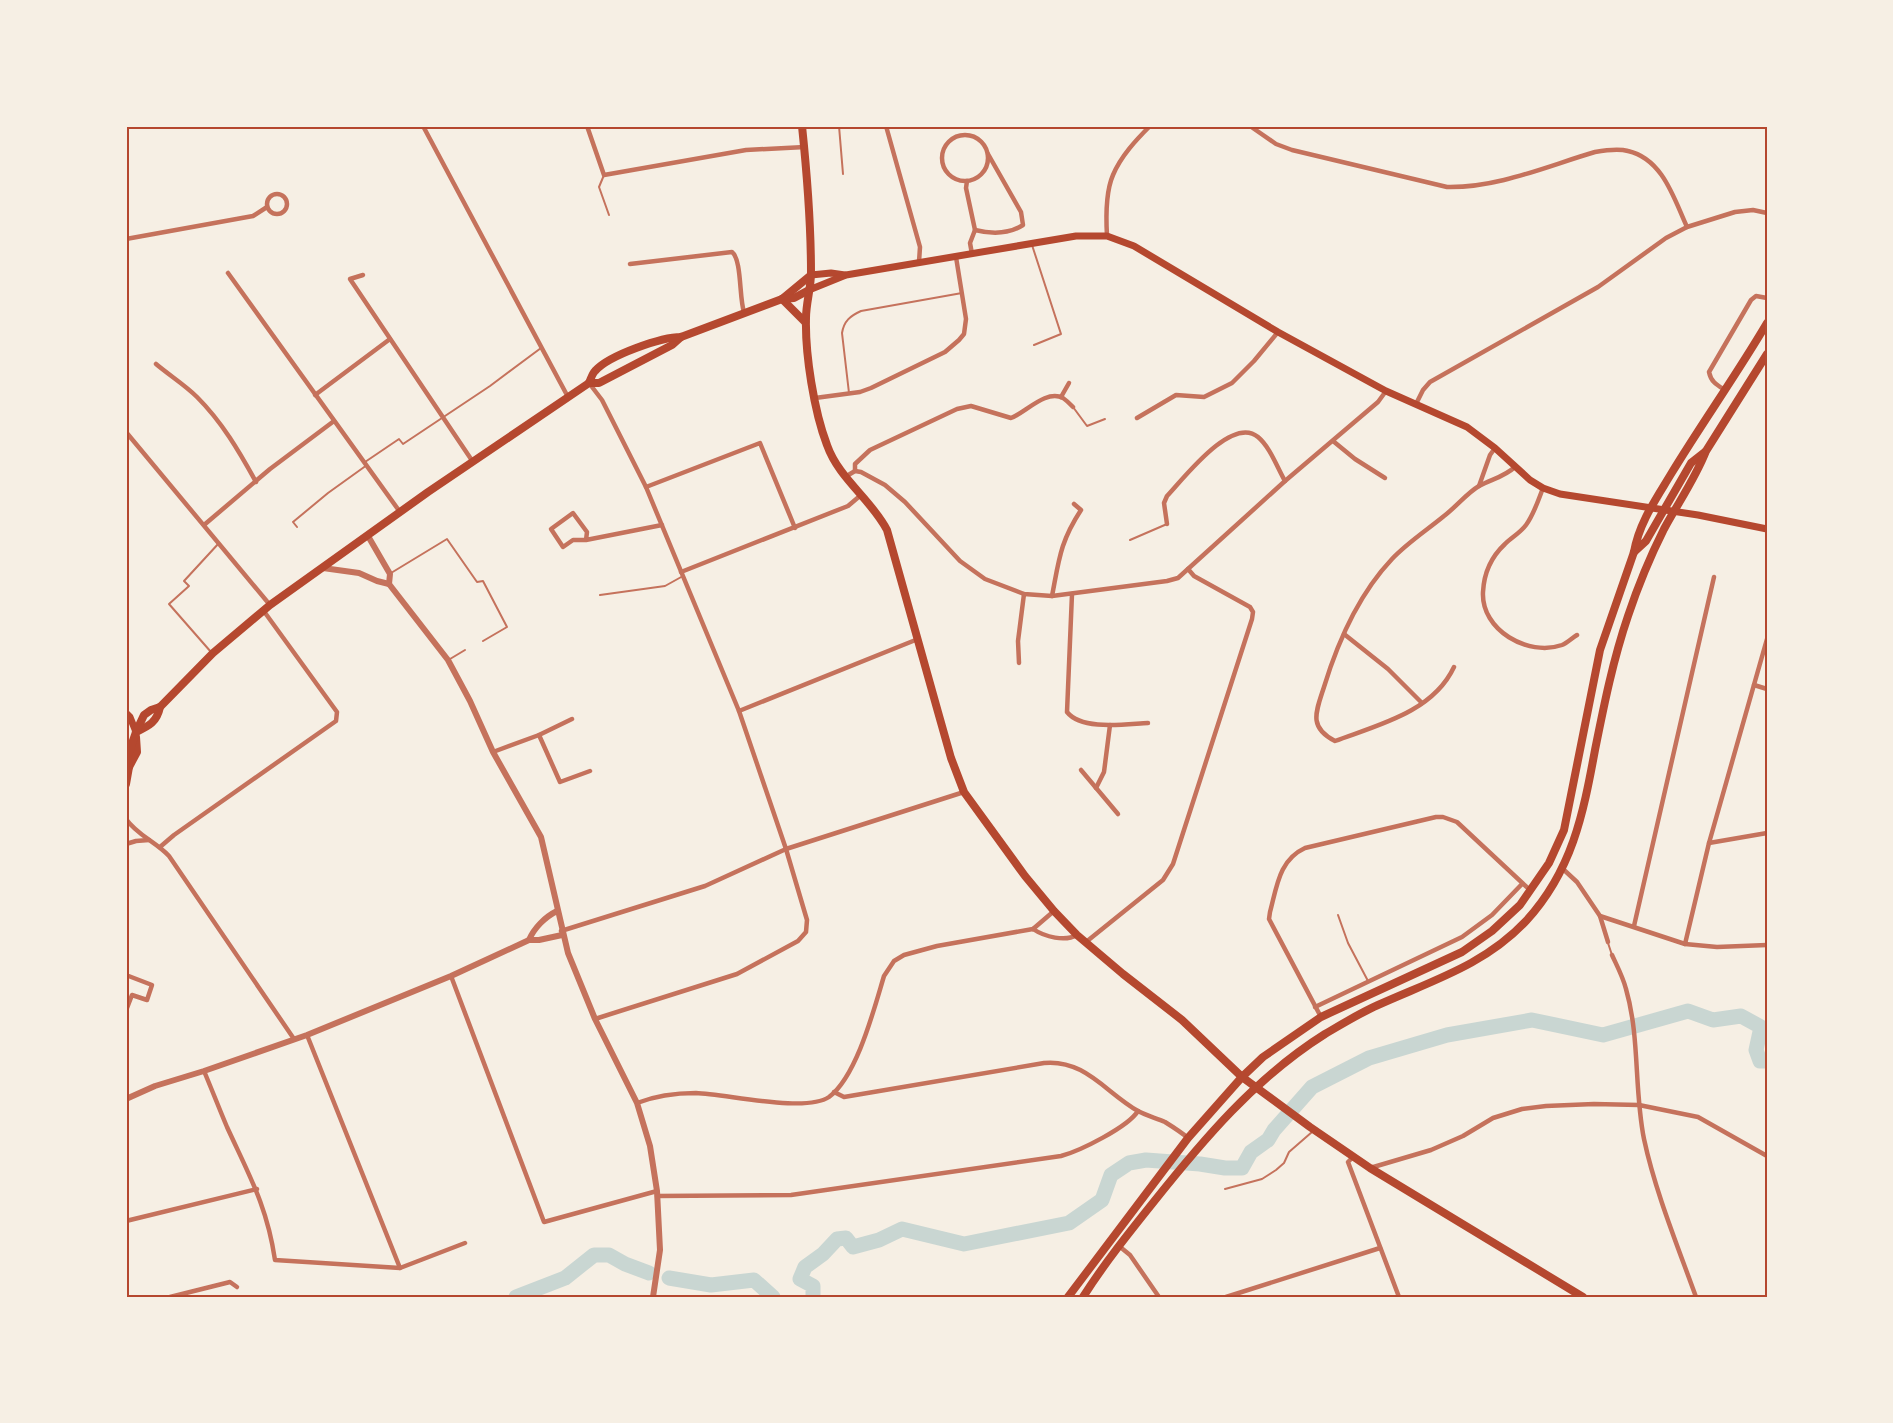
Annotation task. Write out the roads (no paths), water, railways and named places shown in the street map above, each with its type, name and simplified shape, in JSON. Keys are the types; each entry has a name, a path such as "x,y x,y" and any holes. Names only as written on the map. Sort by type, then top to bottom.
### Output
{"main road":[{"path":"802,126 811,276 806,322 815,398 826,444 845,477 878,514 887,530 951,758 964,792 1025,876 1054,911 1086,942 1182,1020 1242,1077 1312,1129 1370,1168 1583,1297"},
{"path":"126,783 129,767 127,758 144,716 160,707 213,653 263,610 400,512 589,383 599,382 672,345 681,337 744,312 782,299 794,298 846,275 1076,236 1107,236 1134,246 1278,332 1386,391 1467,427 1543,488 1560,494 1767,529"},
{"path":"782,299 811,276 831,273 846,275"},
{"path":"782,299 806,322"},
{"path":"1068,1297 1188,1138 1242,1077 1277,1046 1321,1017 1462,952 1505,920 1531,891 1549,863 1564,830 1600,650 1634,552 1636,538 1651,508 1767,322"},
{"path":"589,383 595,371 610,360 669,337 681,337"},
{"path":"1083,1297 1119,1246 1198,1146 1255,1087 1297,1053 1347,1022 1377,1006 1452,974 1492,951 1526,921 1546,896 1563,869 1574,844 1584,810 1608,684 1627,618 1648,563 1706,452 1767,354"},
{"path":"1634,552 1646,541 1691,463 1706,452"},
{"path":"126,714 130,717 136,732"},
{"path":"126,726 136,732"}],"street":[{"path":"423,126 568,397"},
{"path":"586,126 604,175 746,150 805,147"},
{"path":"886,126 920,247 919,262"},
{"path":"1107,236 1107,209 1112,176 1132,144 1150,126"},
{"path":"1250,126 1276,144 1292,150 1447,187 1469,188 1490,184 1595,152 1629,151 1658,169 1687,227"},
{"path":"975,230 987,233 1015,231 1023,225 1020,212 988,154 981,142 975,137 959,136 949,141 944,147 942,163 952,178 967,182 981,175 986,169 988,154"},
{"path":"967,182 966,188 975,230 970,243 972,254"},
{"path":"126,239 253,216 267,207 269,197 275,194 283,196 287,202 286,209 278,214 271,213 267,207"},
{"path":"1416,404 1430,382 1598,287 1666,238 1687,227 1735,212 1753,210 1767,213"},
{"path":"630,264 732,252 737,258 740,301 744,312"},
{"path":"815,398 871,388 952,347 959,340 966,319 956,257"},
{"path":"228,273 400,512"},
{"path":"363,275 350,279 473,462"},
{"path":"1725,390 1710,379 1710,372 1751,300 1756,296 1767,298"},
{"path":"1137,418 1176,395 1204,398 1232,383 1278,332"},
{"path":"315,395 390,339"},
{"path":"156,364 195,395 219,421 256,482"},
{"path":"589,383 602,400 646,488 739,711 786,849 807,920 803,937 774,956 737,974 595,1019"},
{"path":"1061,397 1069,383"},
{"path":"845,477 855,471 866,474 893,491 948,549 976,573 985,579 1024,594 1052,596 1173,580 1285,480 1378,402 1386,391"},
{"path":"855,471 855,464 870,450 957,409 971,406 1011,418 1046,398 1061,397 1074,407"},
{"path":"204,525 270,469 334,421"},
{"path":"126,432 270,605"},
{"path":"1167,524 1164,503 1167,496 1208,451 1238,432 1252,433 1262,441 1285,480"},
{"path":"1333,441 1355,459 1385,478"},
{"path":"646,488 760,443 795,528"},
{"path":"1479,486 1490,455 1495,448"},
{"path":"1454,667 1450,676 1430,698 1407,713 1335,741 1318,729 1316,722 1318,707 1334,654 1361,599 1376,577 1393,557 1479,486 1508,474 1515,467"},
{"path":"1543,488 1528,523 1490,561 1485,573 1482,594 1487,615 1503,634 1520,642 1540,648 1562,645 1577,635"},
{"path":"682,574 848,506 861,495"},
{"path":"1074,504 1089,513"},
{"path":"1052,596 1061,548 1081,510"},
{"path":"586,540 587,532 573,513 551,529 563,547 573,540 586,540 662,525"},
{"path":"368,536 390,574 389,584"},
{"path":"323,568 359,573 389,584 448,660 493,752 541,837 562,933 578,981 637,1102 650,1146 657,1193 660,1250 653,1297"},
{"path":"1086,942 1163,880 1173,864 1252,619 1253,612 1250,607 1194,576 1188,569"},
{"path":"1634,926 1714,577"},
{"path":"1019,663 1018,641 1024,594"},
{"path":"1071,594 1067,712 1081,722 1110,725 1148,723"},
{"path":"160,847 336,721 337,712 263,610"},
{"path":"1344,634 1388,669 1422,703"},
{"path":"739,711 918,639"},
{"path":"1685,944 1709,843 1767,639"},
{"path":"1754,685 1767,689"},
{"path":"493,752 572,719"},
{"path":"1096,788 1104,772 1110,725"},
{"path":"126,737 136,732"},
{"path":"538,735 560,782 590,771"},
{"path":"1081,770 1118,814"},
{"path":"126,1098 155,1086 307,1035 451,976 529,939 539,940 699,886 705,886 786,849 964,792"},
{"path":"1321,1017 1269,918 1282,870 1291,856 1298,851 1425,819 1443,817 1457,822 1531,891"},
{"path":"126,819 137,832 169,856 294,1039"},
{"path":"1709,843 1767,832"},
{"path":"126,844 149,840"},
{"path":"1563,869 1577,882 1600,916 1608,942"},
{"path":"1315,1007 1462,937 1492,915 1522,884"},
{"path":"529,939 532,931 550,914 557,911"},
{"path":"637,1102 699,1093 784,1102 821,1101 834,1092 856,1056 884,976 894,961 904,955 937,946 1033,929 1054,911"},
{"path":"1600,916 1685,944 1767,945"},
{"path":"1033,929 1038,933 1066,939 1077,934"},
{"path":"1612,955 1626,989 1645,1141 1695,1297"},
{"path":"126,975 152,986 147,999 132,995 127,1008"},
{"path":"451,976 544,1222 657,1193 791,1195 1061,1156 1080,1149 1120,1126 1135,1116 1138,1111"},
{"path":"307,1035 400,1268"},
{"path":"834,1092 844,1097 1044,1063 1067,1063 1081,1070 1138,1111 1162,1121 1188,1138"},
{"path":"204,1071 227,1127 257,1189 266,1213 275,1260 400,1268 465,1243"},
{"path":"1370,1168 1431,1150 1463,1136 1493,1118 1522,1109 1594,1104 1639,1105 1698,1117 1767,1156"},
{"path":"1353,1157 1348,1162 1398,1297"},
{"path":"126,1221 257,1189"},
{"path":"1119,1246 1130,1255 1158,1297"},
{"path":"1226,1297 1380,1248"},
{"path":"170,1297 230,1282 237,1287"}],"lane":[{"path":"839,126 843,174"},
{"path":"604,175 598,188 609,216"},
{"path":"1032,243 1061,334 1034,345"},
{"path":"849,393 842,333 843,325 851,316 861,311 962,293"},
{"path":"297,527 293,522 399,439 403,444 490,387 541,348"},
{"path":"1074,407 1087,426 1105,419"},
{"path":"1130,540 1167,524"},
{"path":"390,574 447,538 477,582 483,581 507,627 483,641"},
{"path":"213,653 169,604 189,586 184,581 219,543"},
{"path":"600,595 665,586 682,574"},
{"path":"448,660 465,650"},
{"path":"1338,915 1348,942 1368,981"},
{"path":"1608,942 1612,955"},
{"path":"1225,1189 1262,1179 1276,1170 1284,1163 1289,1152 1312,1129"}],"waterway":[{"path":"813,1297 813,1286 800,1279 805,1267 823,1254 837,1239 846,1238 853,1247 879,1240 902,1229 964,1244 1069,1223 1102,1200 1111,1175 1129,1163 1146,1160 1242,1168 1251,1152 1268,1140 1312,1087 1369,1058 1447,1035 1532,1020 1603,1035 1688,1011 1713,1020 1741,1016 1761,1027 1756,1050 1760,1061 1767,1061"},
{"path":"516,1297 565,1278 594,1255 609,1255 649,1273"},
{"path":"669,1278 711,1285 754,1280 773,1297"}]}
